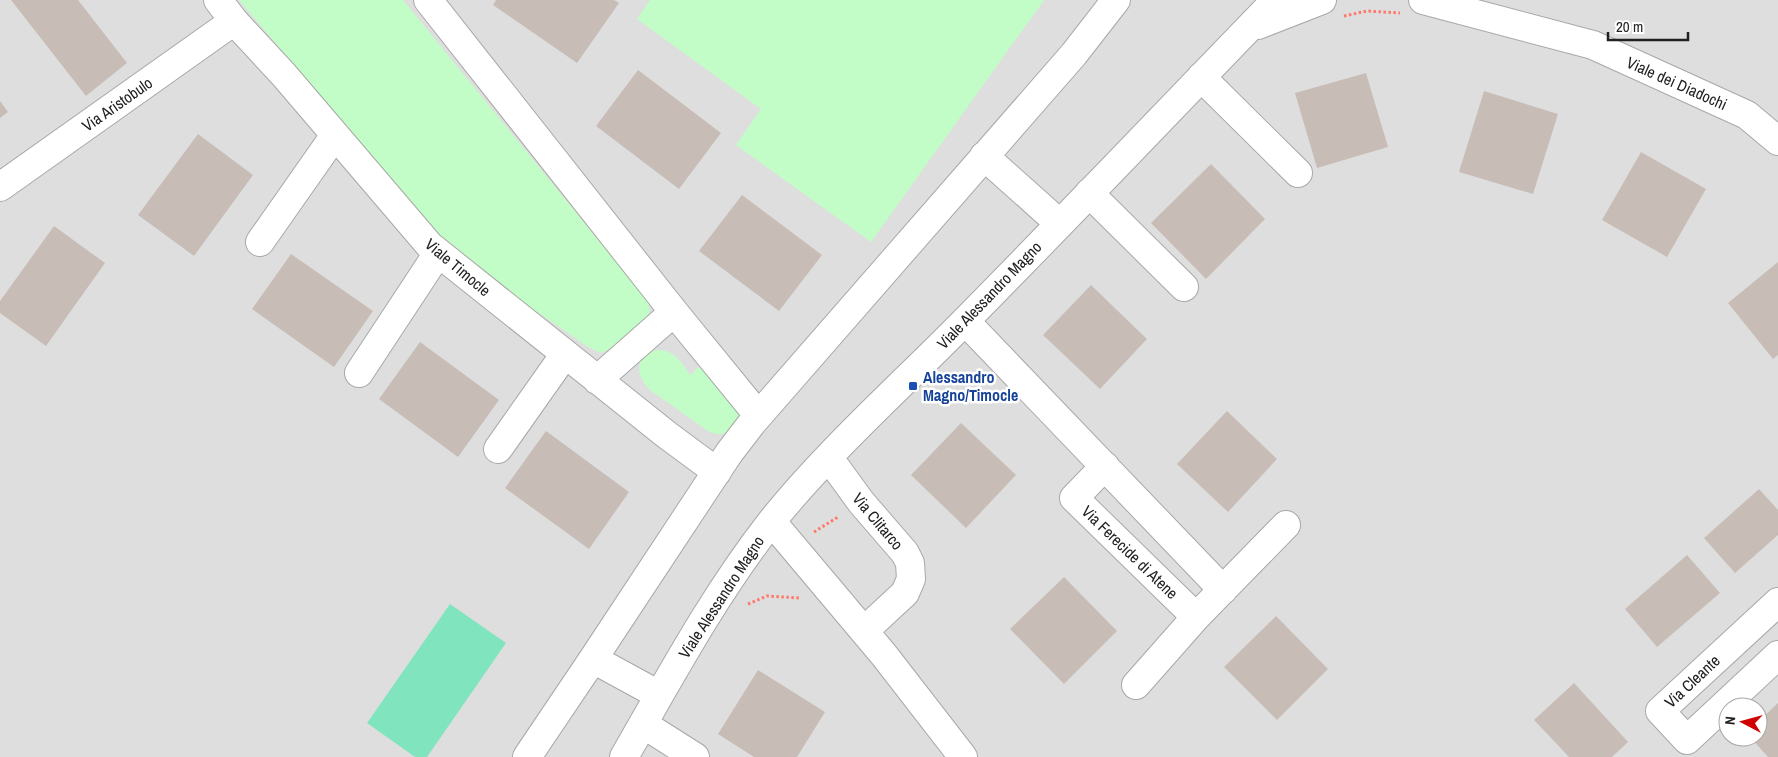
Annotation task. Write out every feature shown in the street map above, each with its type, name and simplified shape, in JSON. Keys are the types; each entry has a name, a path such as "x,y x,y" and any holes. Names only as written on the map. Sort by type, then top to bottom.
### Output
{"street":[{"path":"428,0 674,312 758,415"},
{"path":"527,757 717,472 758,415 1074,54 1116,0"},
{"name":"Viale Alessandro Magno","path":"624,757 719,596 772,522 829,458 965,321 1276,0"},
{"path":"1248,30 1322,0"},
{"name":"Viale dei Diadochi","path":"1424,0 1593,45 1747,115 1778,141"},
{"name":"Viale Timocle","path":"226,10 430,246 597,380 717,472"},
{"name":"Via Aristobulo","path":"0,186 226,10"},
{"path":"1202,77 1298,173"},
{"path":"260,242 336,135"},
{"path":"984,156 1060,223"},
{"path":"1089,193 1184,287"},
{"path":"359,373 438,253"},
{"path":"597,380 674,312"},
{"path":"965,321 1223,590"},
{"path":"498,449 565,354"},
{"name":"Via Clitarco","path":"829,458 861,502 905,553 912,570 905,593 864,632"},
{"name":"Via Ferecide di Atene","path":"1105,466 1074,498 1196,617"},
{"path":"772,522 864,632 963,757"},
{"path":"1136,685 1196,617 1286,525"},
{"name":"Via Cleante","path":"1778,602 1660,711 1687,740 1778,655"},
{"path":"593,660 659,695"},
{"path":"643,724 695,757"}],"path":[{"path":"793,546 861,502"},
{"path":"742,606 767,596 798,597 805,601"}],"shaded area":[{"path":"0,0 1778,0 1778,757 0,757"}],"green space":[{"path":"239,0 403,0 648,301 650,312 646,318 628,336 601,353 588,347 485,275 429,226"},
{"path":"650,0 1044,0 871,242 736,145 761,109 637,19"},
{"path":"657,350 663,350 672,354 680,361 690,375 702,364 742,413 729,431 720,434 708,431 650,390 642,378 639,367 644,357"},
{"path":"450,604 506,643 427,757 415,757 367,723"}],"building":[{"path":"11,0 78,0 127,63 86,96"},
{"path":"496,0 614,0 619,3 577,63 493,5"},
{"path":"638,70 721,133 679,189 596,126"},
{"path":"1366,73 1388,147 1317,168 1295,93"},
{"path":"1484,91 1558,114 1533,194 1459,172"},
{"path":"0,101 8,112 0,118"},
{"path":"198,134 253,175 194,256 138,215"},
{"path":"1641,152 1706,189 1667,257 1602,220"},
{"path":"1211,164 1265,219 1206,279 1151,223"},
{"path":"742,195 822,255 779,311 699,251"},
{"path":"54,226 105,263 46,346 0,313 0,301"},
{"path":"291,254 373,311 334,367 252,309"},
{"path":"1778,262 1778,355 1773,359 1728,303"},
{"path":"1091,285 1147,339 1100,389 1043,335"},
{"path":"420,342 499,400 458,457 379,399"},
{"path":"1227,411 1277,459 1228,512 1177,464"},
{"path":"961,423 1016,475 966,528 911,475"},
{"path":"546,431 629,492 589,549 505,488"},
{"path":"1759,489 1778,510 1778,535 1735,573 1704,538"},
{"path":"1687,555 1720,593 1657,647 1625,609"},
{"path":"1064,577 1117,631 1064,684 1010,629"},
{"path":"1276,616 1328,669 1277,720 1224,667"},
{"path":"758,670 825,712 797,757 754,757 718,734"},
{"path":"1574,683 1628,742 1612,757 1569,757 1534,720"},
{"path":"1778,703 1778,757 1768,757 1759,747 1768,747 1768,712"}],"place":[{"name":"Alessandro Magno/Timocle","path":"913,386"}]}
